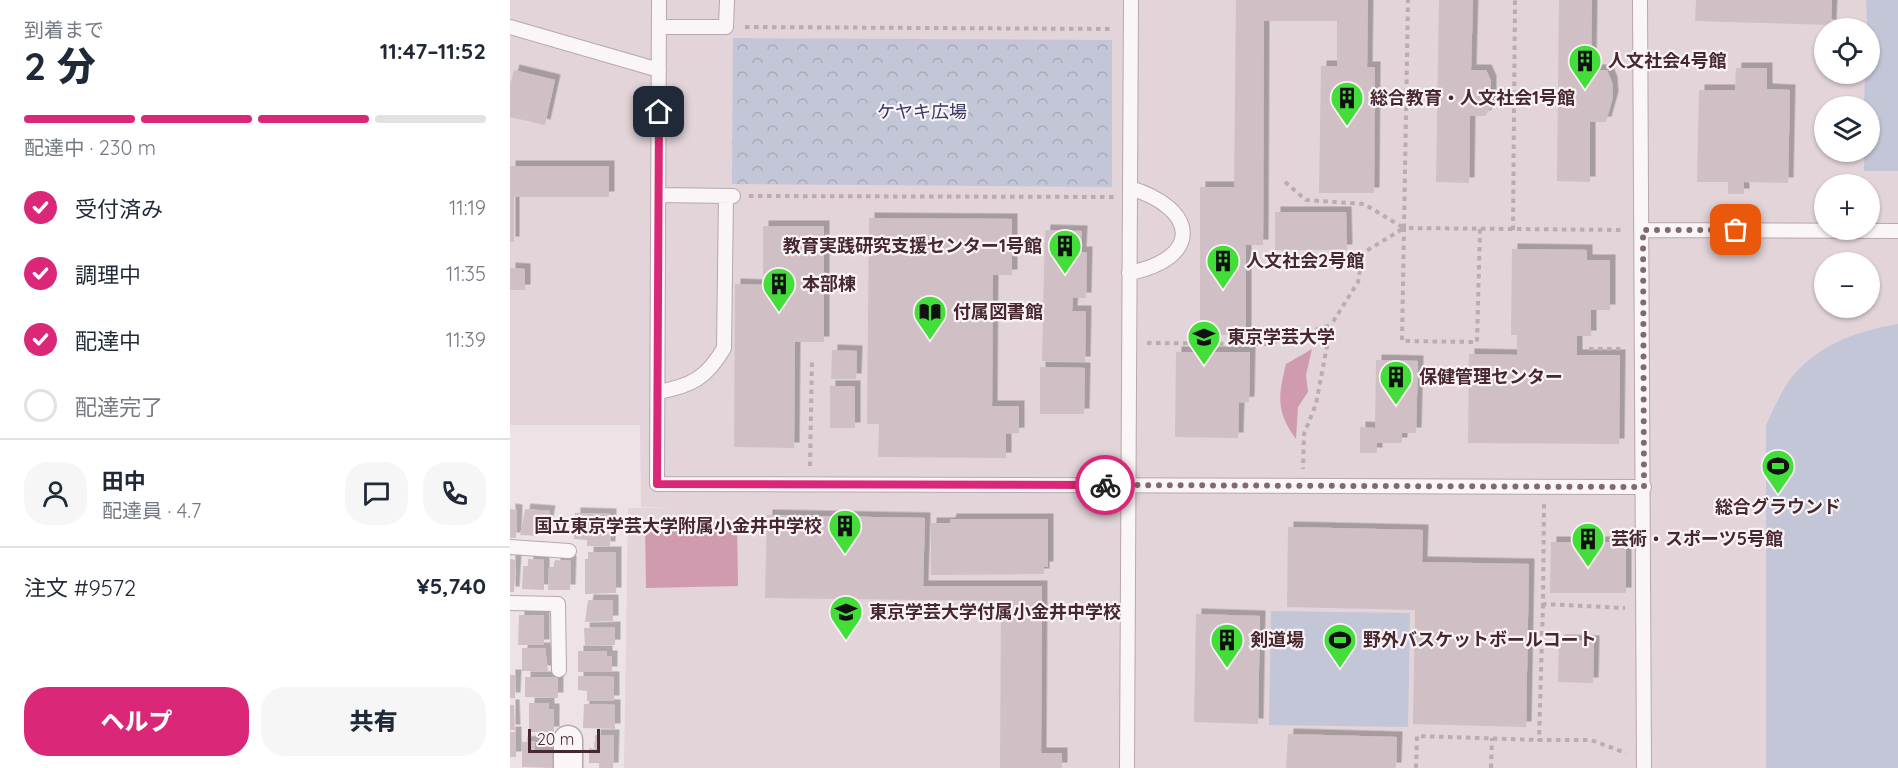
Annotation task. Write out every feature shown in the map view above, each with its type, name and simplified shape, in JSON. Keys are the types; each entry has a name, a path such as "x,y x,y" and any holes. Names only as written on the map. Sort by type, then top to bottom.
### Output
{"street":[{"path":"568,740 568,768"}],"lane":[{"path":"659,0 657,484 1644,487"},
{"path":"659,27 726,27 727,0"},
{"path":"1127,768 1131,0"},
{"path":"1640,0 1644,349 1644,764"},
{"path":"510,27 659,70"},
{"path":"1129,273 1163,262 1178,250 1184,234 1178,216 1164,202 1130,193"},
{"path":"658,392 677,389 698,380 713,367 724,348 730,196 659,195"},
{"path":"1643,230 1898,231"},
{"path":"510,547 569,552"},
{"path":"510,603 558,604 559,670"}],"path":[{"path":"1408,0 1402,341 1477,342 1480,229"},
{"path":"1513,230 1515,0"},
{"path":"726,27 1131,30"},
{"path":"1285,182 1306,200 1364,204 1404,228 1643,230"},
{"path":"730,196 1130,193"},
{"path":"1303,486 1304,434 1316,404 1331,325 1358,282 1363,254 1404,228"},
{"path":"1128,343 1267,344 1331,325"},
{"path":"1589,349 1644,349"},
{"path":"810,484 812,358"},
{"path":"1539,740 1545,488"},
{"path":"1543,604 1643,609"},
{"path":"1416,768 1417,736 1591,740 1644,764"},
{"path":"1491,768 1492,738"}],"shaded area":[{"name":"東京学芸大学","path":"510,0 1898,0 1898,768 624,768 628,508 676,508 641,507 640,425 510,425"},
{"path":"1312,349 1306,375 1308,392 1298,407 1296,439 1282,412 1281,385 1286,364"},
{"path":"737,521 738,586 646,588 645,522"}],"green space":[{"path":"1866,0 1898,0 1898,171 1864,171 1864,162 1880,162 1880,96 1864,96 1865,84 1880,84 1880,18 1867,18"},
{"name":"ケヤキ広場","path":"733,38 1112,40 1112,187 732,184"},
{"path":"1898,324 1898,768 1766,768 1766,425 1787,384 1809,360 1851,336"},
{"name":"野外バスケットボールコート","path":"1271,611 1410,613 1408,727 1269,725"}],"building":[{"name":"総合教育・人文社会1号館","path":"1236,0 1368,0 1367,67 1375,67 1374,193 1319,193 1321,66 1337,66 1337,21 1264,21 1263,245 1246,245 1246,335 1200,335 1200,187 1234,187"},
{"path":"1439,0 1473,0 1471,70 1486,70 1491,81 1491,107 1485,116 1470,116 1469,183 1436,182"},
{"name":"人文社会4号館","path":"1559,0 1592,0 1591,70 1607,70 1612,82 1613,97 1606,122 1590,122 1590,182 1557,181"},
{"path":"1696,0 1832,0 1831,18 1814,18 1814,24 1695,21"},
{"path":"1736,68 1767,68 1767,89 1790,90 1788,183 1744,182 1744,194 1728,194 1728,182 1697,182 1699,90 1735,90"},
{"path":"514,70 555,80 545,125 510,117 510,85"},
{"path":"510,166 609,166 609,197 514,197 514,242 510,242"},
{"path":"1275,212 1346,212 1347,250 1275,250"},
{"name":"付属図書館","path":"869,218 1012,219 1012,275 993,275 992,406 1019,406 1019,433 1006,434 1006,458 878,457 879,424 867,424"},
{"name":"本部棟","path":"763,226 824,226 824,342 795,342 794,448 734,447 735,284 763,285"},
{"name":"教育実践研究支援センター1号館","path":"1045,230 1082,231 1081,252 1087,252 1086,298 1073,298 1072,311 1086,311 1085,362 1042,361"},
{"path":"1512,249 1587,250 1587,260 1610,260 1610,310 1591,310 1591,336 1577,336 1577,355 1620,355 1619,444 1468,443 1469,354 1517,355 1517,335 1511,335"},
{"path":"510,268 525,269 525,290 510,290"},
{"path":"832,350 857,351 856,379 831,379"},
{"path":"1176,352 1250,352 1249,402 1239,403 1238,438 1175,437"},
{"name":"保健管理センター","path":"1376,360 1418,361 1416,433 1402,433 1402,443 1377,443 1377,453 1360,453 1360,427 1375,428"},
{"path":"1040,367 1085,368 1084,414 1040,414"},
{"path":"830,386 855,386 855,428 830,428"},
{"path":"510,509 517,510 516,538 510,538"},
{"path":"525,509 550,511 546,531 538,532 538,536 520,535"},
{"path":"575,513 611,514 610,547 587,546 587,540 574,539"},
{"name":"国立東京学芸大学附属小金井中学校","path":"767,515 925,518 923,586 1042,586 1041,753 1062,753 1062,768 1000,768 1001,601 765,598"},
{"path":"951,519 1048,519 1048,567 1044,567 1044,574 931,575 931,523 950,523"},
{"path":"1288,527 1423,530 1422,562 1529,564 1526,727 1413,724 1415,610 1287,607"},
{"name":"芸術・スポーツ5号館","path":"1551,542 1626,542 1626,593 1550,593"},
{"path":"588,552 616,552 616,593 585,594 585,559 588,559"},
{"path":"510,559 516,560 514,592 510,592"},
{"path":"528,559 544,560 544,590 522,589 523,566 528,566"},
{"path":"555,560 571,561 570,590 548,590 549,567 555,567"},
{"path":"588,600 613,600 613,621 585,622"},
{"name":"剣道場","path":"1196,614 1260,616 1258,724 1194,722"},
{"path":"519,615 544,615 544,645 518,645"},
{"path":"615,627 615,645 585,646 584,628"},
{"path":"1559,640 1594,641 1593,683 1558,682"},
{"path":"522,648 545,648 548,671 522,671"},
{"path":"578,651 607,651 607,656 612,656 612,672 578,672"},
{"path":"510,675 516,675 515,698 510,698"},
{"path":"578,676 614,677 614,701 587,701 587,691 578,690"},
{"path":"525,677 558,677 558,698 525,697"},
{"path":"529,703 549,703 549,709 554,709 554,732 529,732"},
{"path":"584,704 615,705 615,729 583,728"},
{"path":"510,705 514,705 515,730 510,730"},
{"path":"510,732 516,732 516,757 510,757"},
{"path":"1288,734 1397,737 1396,768 1286,768"},
{"path":"595,735 614,735 613,768 599,768 599,763 589,763 589,748 595,749"},
{"path":"535,741 535,752 553,751 554,768 522,767 522,742"}],"way so far":[{"path":"1105,485 1644,487 1643,230 1736,230"}],"place":[{"name":"人文社会4号館","path":"1585,90"},
{"name":"総合教育・人文社会1号館","path":"1347,127"},
{"name":"教育実践研究支援センター1号館","path":"1065,275"},
{"name":"人文社会2号館","path":"1223,290"},
{"name":"本部棟","path":"779,313"},
{"name":"付属図書館","path":"930,341"},
{"name":"東京学芸大学","path":"1204,366"},
{"name":"保健管理センター","path":"1396,406"},
{"name":"総合グラウンド","path":"1778,495"},
{"name":"国立東京学芸大学附属小金井中学校","path":"845,555"},
{"name":"芸術・スポーツ5号館","path":"1588,568"},
{"name":"東京学芸大学付属小金井中学校","path":"846,641"},
{"name":"剣道場","path":"1227,669"},
{"name":"野外バスケットボールコート","path":"1340,669"}],"route":[{"path":"659,112 657,484 1105,485"}]}
